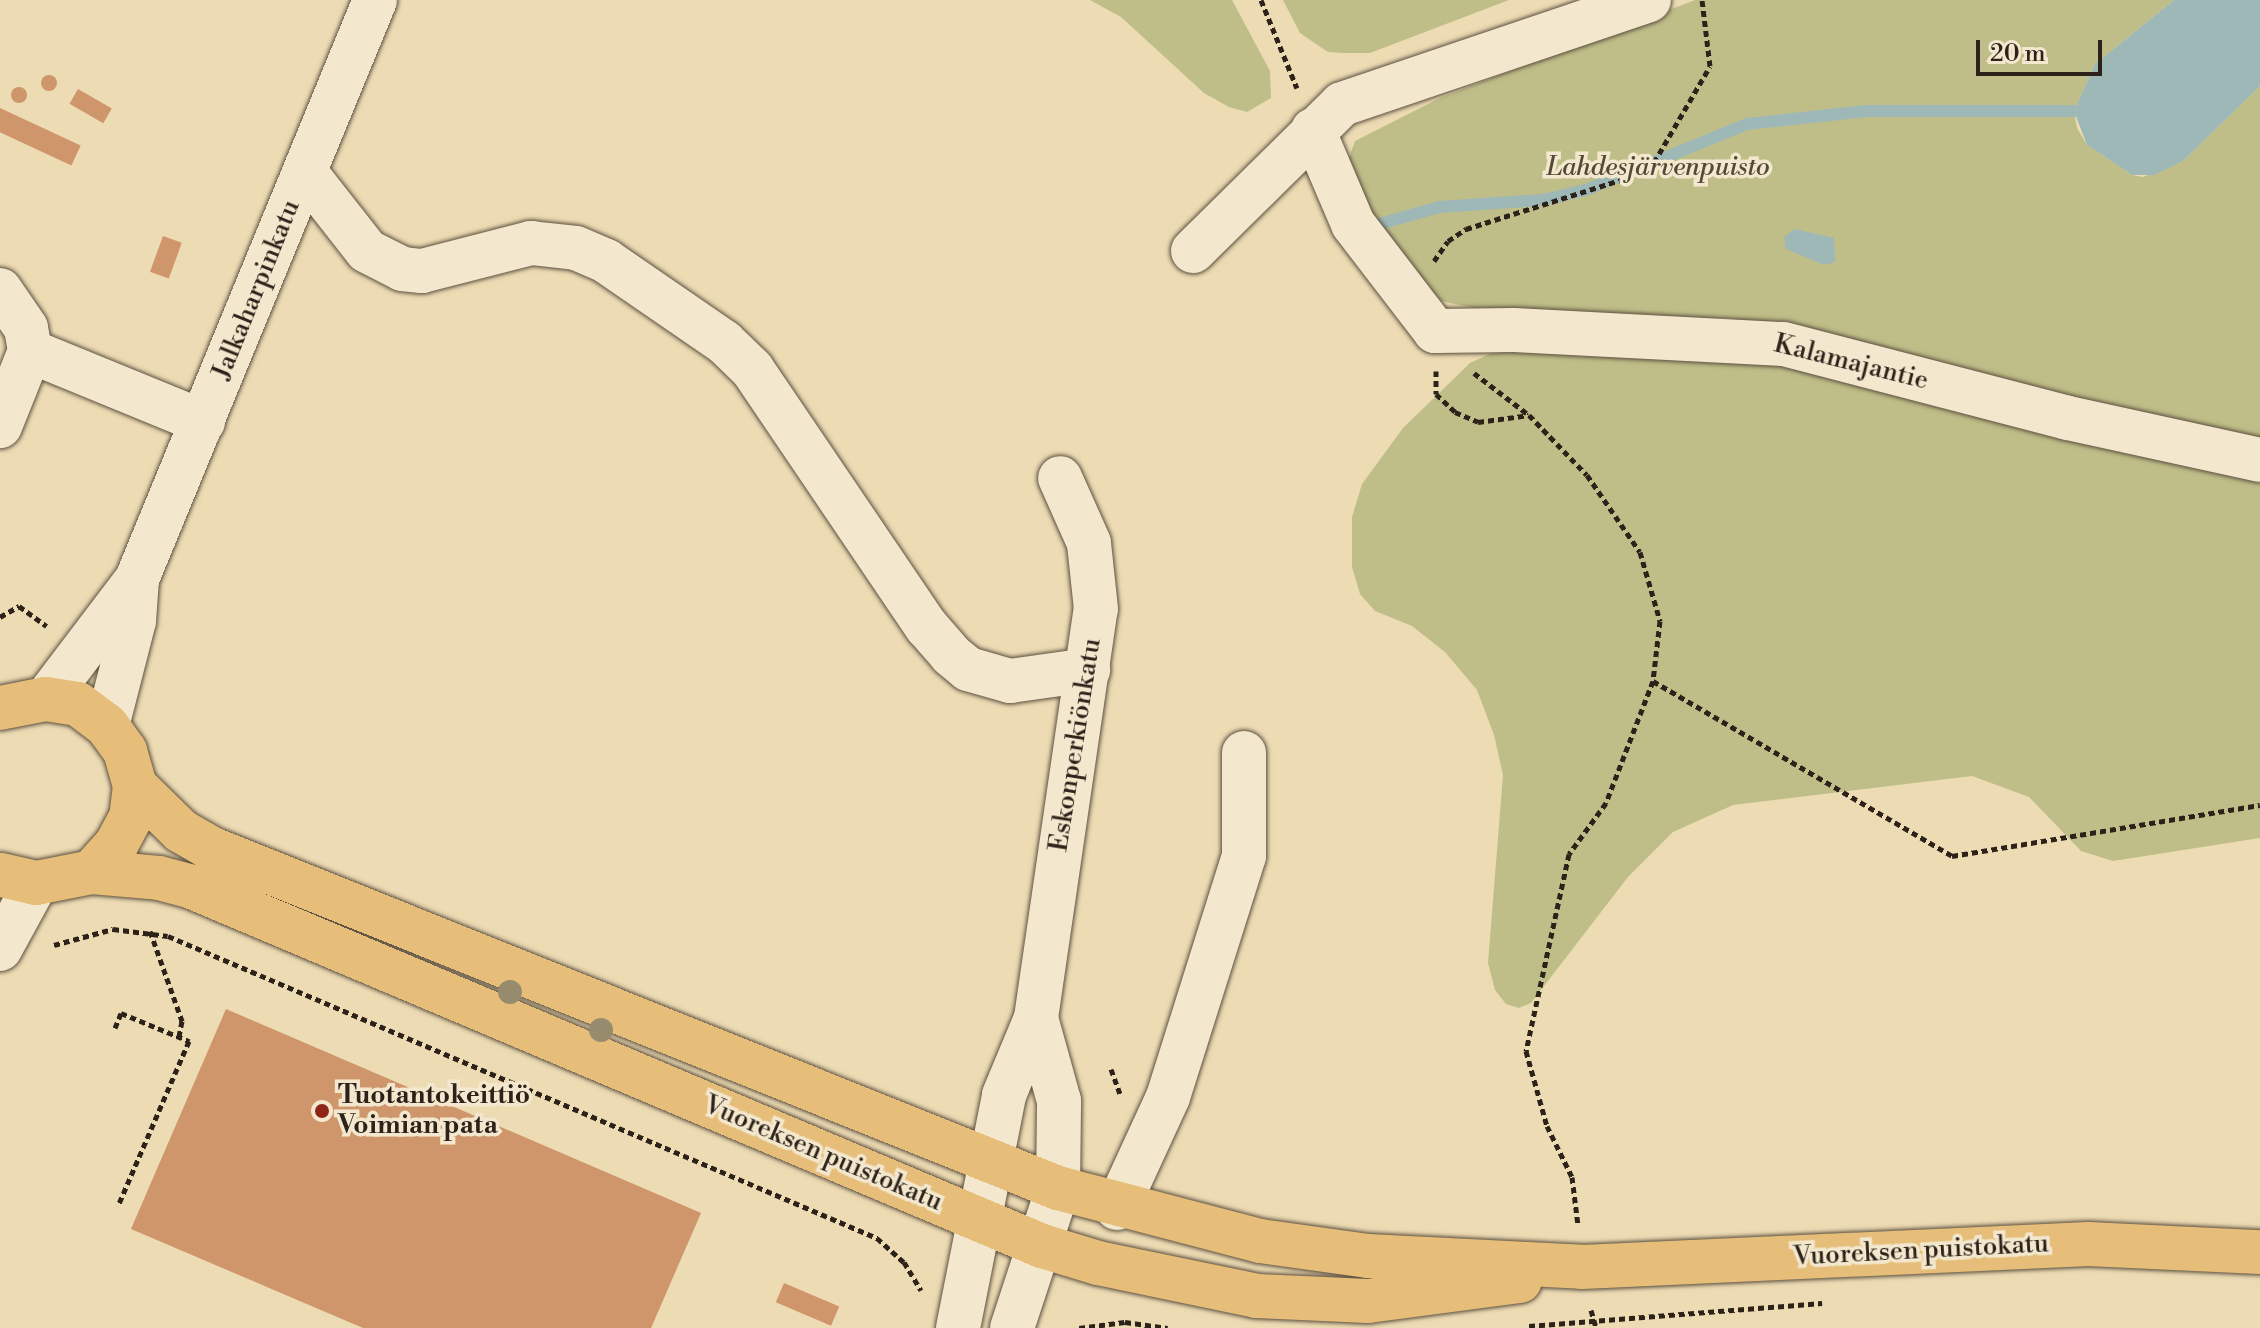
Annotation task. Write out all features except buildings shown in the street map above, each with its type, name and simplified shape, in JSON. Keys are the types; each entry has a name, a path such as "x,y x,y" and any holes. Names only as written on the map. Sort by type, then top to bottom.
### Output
{"main road":[{"path":"0,708 46,699 78,704 107,726 125,751 135,786 131,817 116,845 92,872"},
{"name":"Vuoreksen puistokatu","path":"135,786 181,831 210,848 1058,1188 1117,1208 1260,1241 1368,1256 1582,1267 2088,1244 2260,1252"},
{"name":"Vuoreksen puistokatu","path":"18,879 92,872 159,878 192,887 1042,1246 1257,1296 1336,1299 1495,1286 1582,1267"}],"street":[{"name":"Jalkaharpinkatu","path":"46,699 137,579 375,0"},
{"path":"1193,251 1277,173 1313,130 1342,104 1365,92 1649,0"},
{"path":"1313,130 1353,224 1429,323"},
{"path":"305,172 367,251 402,269 422,271 531,243 576,248 606,261 724,342 752,369 918,614 951,655 968,669 1010,681 1088,670"},
{"path":"0,290 26,328 30,351 0,426"},
{"name":"Kalamajantie","path":"1429,323 1784,344 2068,418 2260,460"},
{"path":"30,351 203,422"},
{"name":"Eskonperkiönkatu","path":"959,1320 1004,1095 1036,1018 1096,609 1093,563 1060,478"},
{"name":"Jalkaharpinkatu","path":"107,726 134,621 137,579"},
{"path":"1117,1208 1168,1097 1244,856 1244,753"},
{"path":"0,949 18,879"},
{"name":"Eskonperkiönkatu","path":"1012,1328 1042,1246 1058,1188 1059,1101 1036,1018"}],"path":[{"path":"1261,0 1313,130"},
{"path":"1529,415 1478,422 1455,412 1433,383 1440,351 1429,323 1435,256 1448,241 1466,229 1636,179 1659,160 1710,66 1702,0"},
{"path":"1429,323 1480,379 1529,415 1587,475 1640,552 1660,621 1653,681 1606,803 1569,854 1526,1051 1543,1114 1572,1177 1582,1267"},
{"path":"0,617 19,606"},
{"path":"1653,681 1952,856 2260,805"},
{"path":"47,948 87,932 150,931 877,1238 904,1262 924,1293 959,1320"},
{"path":"150,931 182,1021 179,1037"},
{"path":"115,1028 121,1013 189,1041 118,1206"},
{"path":"1524,1326 1826,1303"},
{"path":"1593,1321 1596,1328"},
{"path":"1079,1328 1125,1322 1168,1328"}],"green space":[{"path":"1090,0 1232,0 1270,71 1271,98 1247,112 1229,107 1204,93 1121,17"},
{"path":"1283,0 1509,0 1370,53 1344,53 1328,52 1300,33"},
{"name":"Lahdesjärvenpuisto","path":"1695,0 2174,0 2095,64 2074,111 2077,128 2087,145 2132,175 2143,177 2183,161 2260,86 2260,444 1728,318 1518,317 1441,301 1365,215 1346,166 1355,141 1440,98"},
{"path":"1517,351 1800,363 2260,477 2260,838 2113,861 2081,851 2029,797 1972,776 1733,805 1673,832 1628,877 1531,1003 1519,1008 1506,1004 1495,990 1488,963 1503,775 1494,735 1477,690 1445,652 1412,626 1375,611 1360,594 1352,567 1352,517 1362,484 1403,428 1470,363 1492,353"}],"water":[{"path":"2174,0 2260,0 2260,86 2183,161 2154,175 2132,175 2087,145 2074,111 2095,64"},
{"path":"1795,229 1834,238 1835,262 1824,265 1786,249 1784,237"}],"waterway":[{"path":"1376,225 1439,207 1543,200 1586,190 1747,124 1866,111 2074,111"}],"place":[{"name":"Tuotantokeittiö Voimian pata","path":"322,1111"}]}
